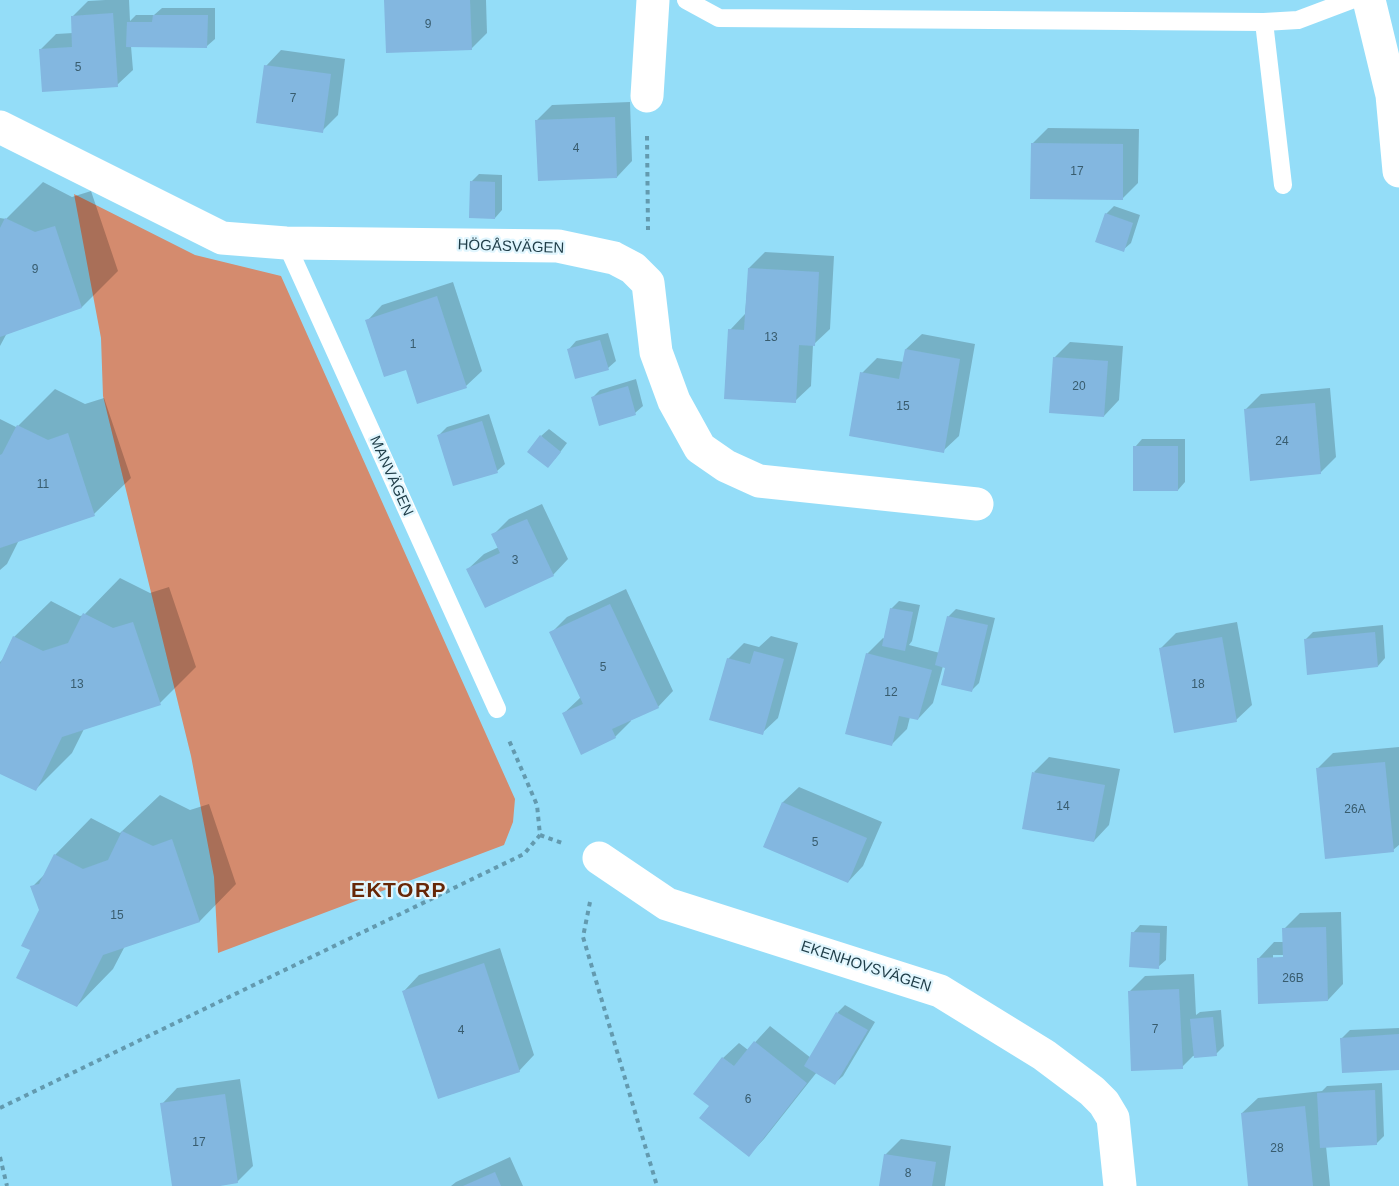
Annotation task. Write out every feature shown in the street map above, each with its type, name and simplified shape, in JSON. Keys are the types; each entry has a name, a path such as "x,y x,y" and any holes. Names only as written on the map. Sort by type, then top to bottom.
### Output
{"street":[{"path":"647,96 653,0"},
{"path":"1369,0 1392,95 1399,171"},
{"name":"HÖGÅSVÄGEN","path":"0,127 222,238 286,243 558,246 614,258 633,268 648,283"},
{"path":"648,283 656,352 674,401 700,448 726,466 759,481 977,504"},
{"name":"EKENHOVSVÄGEN","path":"599,858 667,904 940,991 1035,1049 1092,1091 1104,1103 1113,1118 1120,1186"}],"lane":[{"path":"686,0 720,18 1264,22 1298,20 1351,0"},
{"path":"1264,22 1283,185"},
{"name":"MANVÄGEN","path":"286,243 496,709"}],"path":[{"path":"648,166 648,283"},
{"path":"0,1108 524,854 540,835 537,805 496,709"},
{"path":"599,858 583,937 657,1186"},
{"path":"0,1157 7,1186"}],"shaded area":[{"path":"74,194 195,255 281,276 515,799 513,822 504,845 218,953 214,877 191,756 103,396 101,338"}],"building":[{"path":"384,0 470,0 472,50 386,53"},
{"path":"113,13 118,87 42,92 39,49 72,47 71,16"},
{"path":"153,15 208,15 207,48 126,47 127,22 152,22"},
{"path":"264,65 331,74 323,133 256,123"},
{"path":"615,117 617,178 538,181 535,120"},
{"path":"1031,143 1123,144 1123,200 1030,199"},
{"path":"470,181 495,182 495,219 469,218"},
{"path":"1105,213 1133,223 1124,252 1095,242"},
{"path":"5,218 35,232 55,226 82,308 0,337 0,228"},
{"path":"748,268 819,272 815,346 799,345 796,403 724,399 728,329 744,330"},
{"path":"437,296 467,388 417,404 406,370 384,377 365,320"},
{"path":"600,340 609,370 575,379 567,349"},
{"path":"905,349 960,359 944,453 849,436 860,372 899,379"},
{"path":"1053,357 1108,361 1104,417 1049,413"},
{"path":"628,386 636,415 599,426 591,397"},
{"path":"1315,403 1321,474 1250,481 1244,409"},
{"path":"482,421 498,473 453,486 437,435"},
{"path":"17,425 48,440 68,433 95,516 0,548 0,455"},
{"path":"540,435 561,452 548,468 527,452"},
{"path":"1133,446 1178,446 1178,491 1133,491"},
{"path":"527,519 554,576 485,608 466,569 500,553 491,534"},
{"path":"610,604 659,708 612,729 616,738 581,755 562,713 583,704 549,632"},
{"path":"890,608 913,612 905,651 882,646"},
{"path":"83,613 113,628 133,622 161,705 62,737 36,791 0,774 0,664 13,636 43,651 68,643"},
{"path":"947,616 988,625 972,692 941,685 945,668 935,665"},
{"path":"1375,632 1378,667 1307,675 1304,639"},
{"path":"1222,637 1237,722 1174,733 1159,648"},
{"path":"754,651 784,659 763,735 709,720 727,658 750,664"},
{"path":"866,653 932,670 918,720 899,716 892,746 845,734"},
{"path":"1385,762 1394,852 1325,859 1316,768"},
{"path":"1032,772 1105,785 1094,842 1022,829"},
{"path":"782,802 867,838 848,883 763,847"},
{"path":"122,831 153,846 172,839 200,922 103,955 77,1007 16,978 30,950 21,946 39,910 30,886 39,884 54,854 83,869 108,860"},
{"path":"1326,927 1328,1001 1258,1004 1257,958 1283,957 1282,928"},
{"path":"1131,932 1160,933 1159,969 1129,967"},
{"path":"484,963 520,1072 438,1099 402,991"},
{"path":"1179,989 1183,1069 1131,1071 1128,991"},
{"path":"836,1012 868,1030 835,1085 804,1066"},
{"path":"1213,1017 1217,1056 1194,1058 1190,1019"},
{"path":"1399,1034 1399,1070 1342,1073 1340,1038"},
{"path":"754,1041 807,1083 749,1157 699,1118 709,1106 693,1094 722,1057 734,1066"},
{"path":"1375,1090 1377,1145 1320,1148 1317,1093"},
{"path":"225,1094 238,1183 220,1186 172,1186 160,1103"},
{"path":"1305,1106 1313,1186 1248,1186 1241,1113"},
{"path":"884,1154 936,1162 932,1186 879,1186"},
{"path":"495,1172 501,1186 463,1186"}],"district":[{"name":"EKTORP","path":"399,891"}]}
